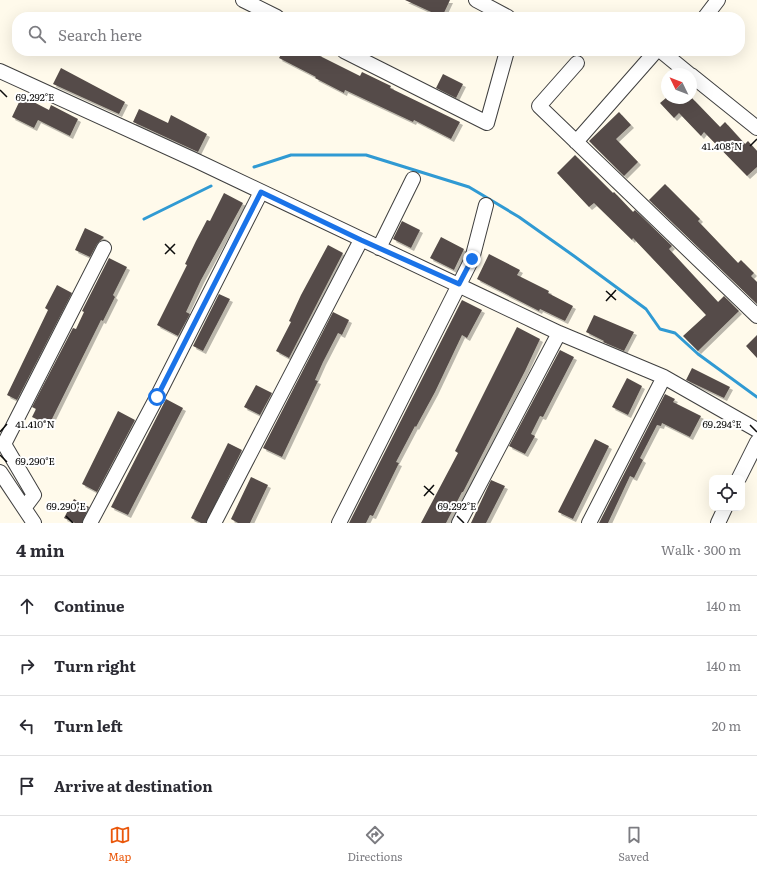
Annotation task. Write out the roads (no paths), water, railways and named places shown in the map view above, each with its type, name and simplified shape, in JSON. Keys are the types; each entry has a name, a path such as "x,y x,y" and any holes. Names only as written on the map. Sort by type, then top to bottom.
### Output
{"street":[{"path":"243,0 267,12"},
{"path":"476,0 499,12"},
{"path":"709,12 718,0"},
{"path":"354,56 487,123 506,56"},
{"path":"576,142 652,56"},
{"path":"672,56 683,68"},
{"path":"577,63 539,106 757,316"},
{"path":"0,71 361,240 459,284 559,333 664,377 757,430"},
{"path":"697,81 757,128"},
{"path":"379,248 413,179"},
{"path":"90,523 157,397 261,192"},
{"path":"339,523 472,259 486,205"},
{"path":"214,523 361,240"},
{"path":"25,507 34,495 4,444 104,248"},
{"path":"459,523 559,333"},
{"path":"589,523 664,377"},
{"path":"741,475 757,442"},
{"path":"0,472 25,507 34,523"},
{"path":"718,523 724,511"}],"waterway":[{"path":"254,167 291,155 366,155 469,187 519,217 574,256 646,309 660,329 675,333 698,354 757,397"},
{"path":"144,219 211,186"}]}
